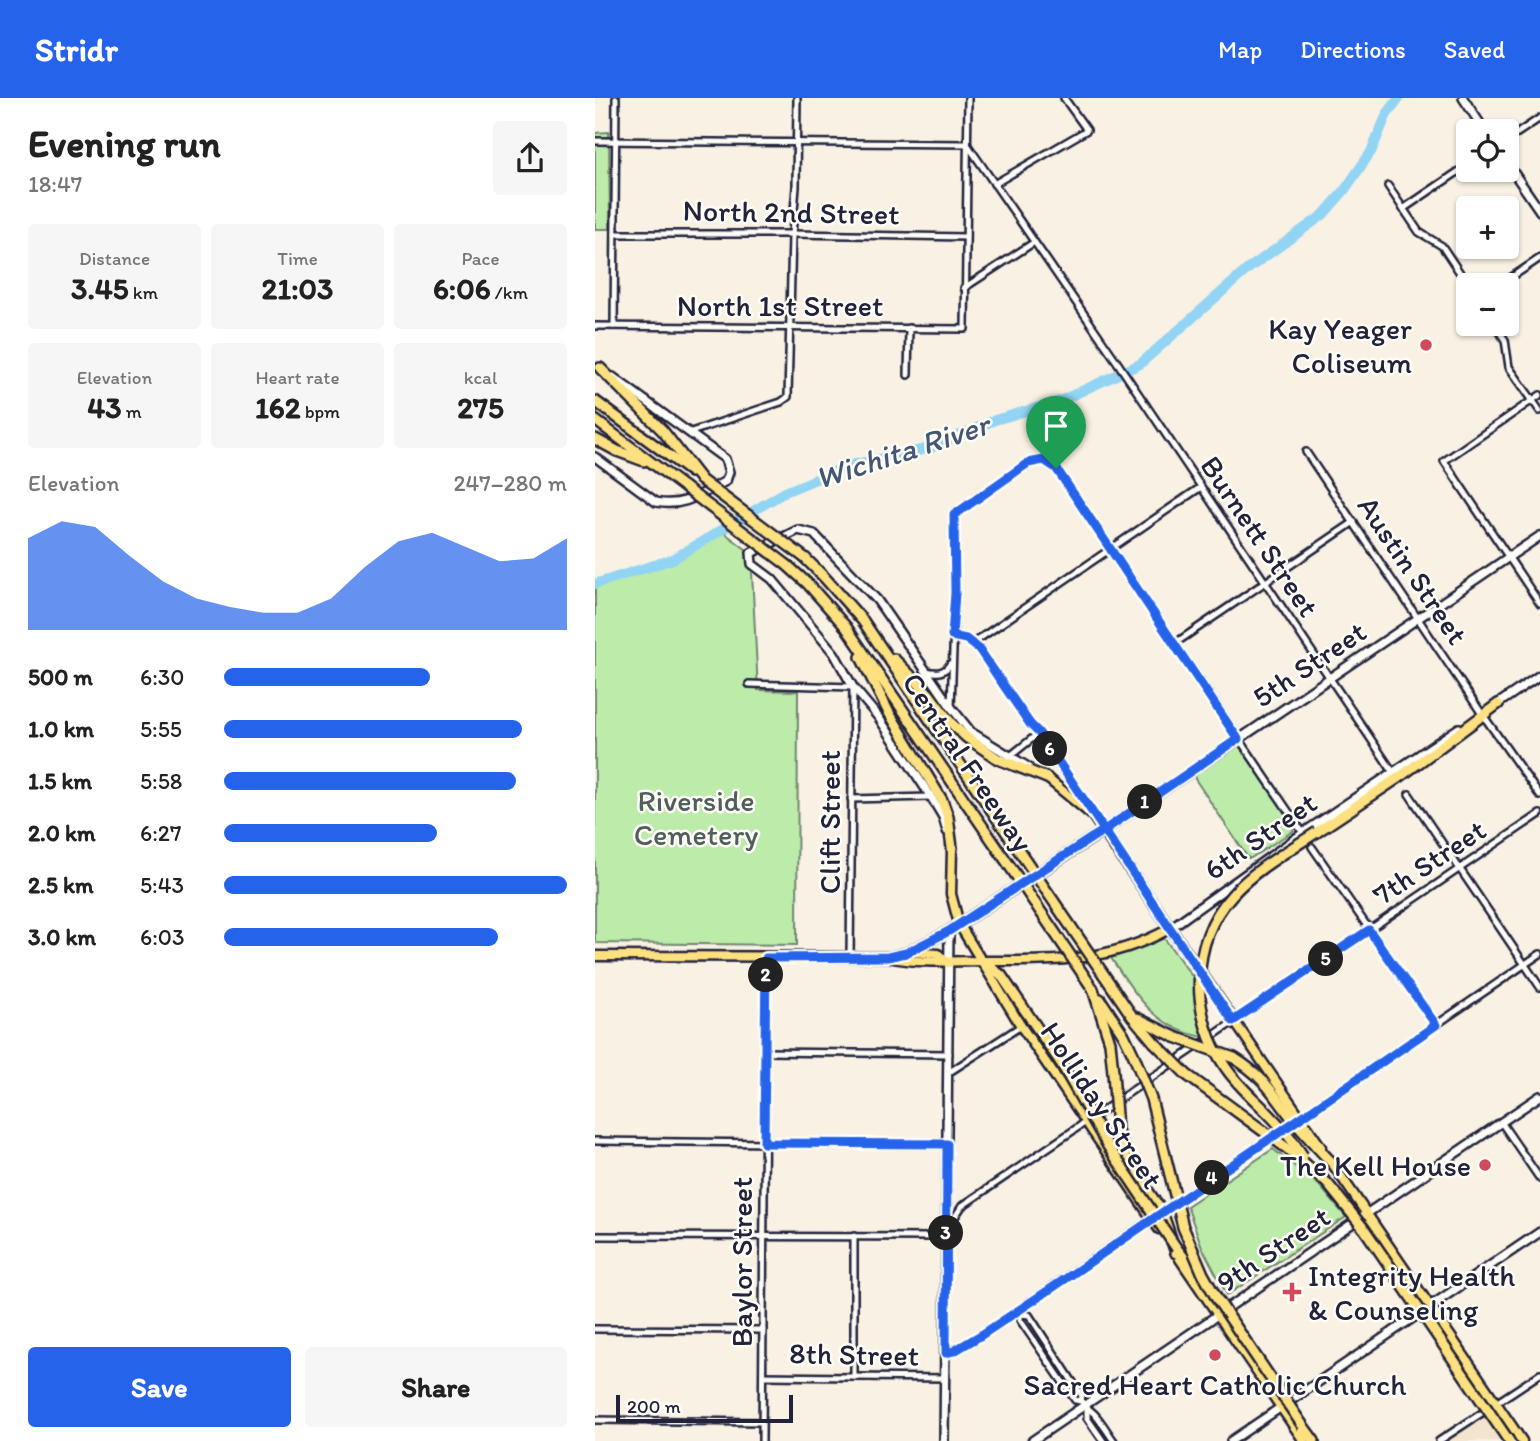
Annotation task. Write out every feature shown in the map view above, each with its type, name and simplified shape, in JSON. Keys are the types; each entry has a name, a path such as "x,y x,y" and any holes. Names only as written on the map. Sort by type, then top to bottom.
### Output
{"highway":[{"path":"597,366 663,430 701,480"},
{"name":"Central Freeway","path":"595,401 805,558 842,596 878,643 1132,1016 1187,1075 1315,1171"},
{"name":"Central Freeway","path":"595,420 787,565 808,584 846,627 1124,1035 1154,1108 1184,1227 1203,1274 1217,1299"},
{"path":"595,439 617,451 654,465"},
{"path":"846,627 888,711 942,800 948,817 952,848"},
{"path":"878,643 929,694 951,723 966,737 998,759 1047,778"},
{"path":"1498,704 1401,776 1246,880 1230,897 1211,926 1204,945 1198,984 1207,1028 1225,1067 1281,1126 1365,1230 1509,1441"},
{"path":"982,961 1001,975 1061,1063 1108,1146 1140,1195 1177,1249 1217,1299 1314,1441"},
{"path":"1093,989 1110,1042 1117,1130 1127,1160 1162,1212 1176,1253"},
{"path":"1132,1016 1175,1037 1234,1058 1251,1069 1266,1082 1333,1164"}],"main road":[{"path":"1463,98 1477,119"},
{"path":"1519,180 1540,211"},
{"path":"595,457 656,502 668,505 681,504 726,481 729,472 725,459 597,366"},
{"name":"Central Freeway","path":"952,848 943,817 879,718 853,687 825,642 772,579 752,564 751,553 798,530 814,534 877,600 971,732 1047,778"},
{"name":"5th Street","path":"888,957 906,953 949,931 1103,831 1540,536"},
{"path":"1498,704 1540,675"},
{"name":"6th Street","path":"888,957 913,962 1055,961 1086,958 1130,947 1169,929 1303,833 1483,714"},
{"path":"1047,778 1093,817 1297,1119"},
{"name":"Holliday Street","path":"952,848 951,894 958,925 1021,1026 1304,1441"},
{"path":"944,1441 948,962 951,894"},
{"path":"906,953 938,954 948,962"},
{"path":"595,956 888,957"},
{"name":"9th Street","path":"1031,1441 1540,1096"},
{"path":"1333,1164 1522,1441"},
{"path":"1231,1441 1540,1232"}],"street":[{"path":"614,326 616,98"},
{"path":"691,432 781,402 788,397 797,98"},
{"path":"964,288 968,98"},
{"path":"994,184 1087,130 1064,98"},
{"path":"1519,132 1540,118"},
{"path":"595,141 616,139 967,144"},
{"name":"Burnett Street","path":"967,144 1393,772"},
{"path":"1403,209 1456,173"},
{"path":"1388,186 1419,232 1442,246 1460,273"},
{"name":"North 2nd Street","path":"615,234 966,237"},
{"path":"964,288 1034,243"},
{"path":"1518,273 1540,258"},
{"name":"North 1st Street","path":"595,326 965,329 964,288"},
{"path":"908,375 909,328"},
{"path":"1502,336 1509,367 1540,411"},
{"path":"1540,395 1444,461 1540,604"},
{"name":"Austin Street","path":"1306,452 1540,796"},
{"path":"951,707 955,593 954,515 1028,463 1037,460 1051,463 1303,833"},
{"path":"973,643 1201,487"},
{"path":"1174,644 1354,522"},
{"path":"952,636 973,643 1039,733 1093,817"},
{"path":"926,671 939,673 951,662"},
{"path":"749,684 853,687"},
{"name":"Clift Street","path":"850,957 853,687"},
{"path":"1009,757 1039,733"},
{"path":"1409,794 1540,987"},
{"path":"851,799 931,797"},
{"name":"7th Street","path":"946,1237 962,1206 1540,814"},
{"path":"1312,847 1436,1025"},
{"name":"8th Street","path":"946,1353 1020,1312 1151,1219 1540,954"},
{"name":"Baylor Street","path":"762,1441 766,958"},
{"path":"948,1073 1021,1026"},
{"path":"765,1052 949,1054"},
{"path":"1501,1122 1540,1179"},
{"path":"595,1141 947,1144"},
{"name":"7th Street","path":"947,1208 962,1206"},
{"path":"595,1236 946,1237"},
{"path":"854,1377 855,1236"},
{"path":"1103,1441 1087,1418 1084,1405 1082,1396 1061,1363 1029,1315 1020,1312 1020,1320 1075,1400 1084,1405 1095,1413 1114,1441"},
{"name":"8th Street","path":"595,1329 763,1331"},
{"path":"1053,1369 1061,1363"},
{"path":"1439,1441 1540,1374"},
{"name":"8th Street","path":"763,1376 945,1378"},
{"path":"595,1420 762,1422"}],"shaded area":[{"path":"1485,1414 1503,1441 1444,1441"}],"green space":[{"path":"609,132 610,229 595,229 595,133"},
{"name":"Riverside Cemetery","path":"722,531 751,553 758,690 798,691 797,945 595,943 595,584 673,559"},
{"path":"1237,745 1241,746 1294,826 1293,831 1251,858 1248,858 1195,779 1195,774"},
{"path":"1164,938 1197,983 1206,1037 1174,1027 1161,1019 1139,998 1111,958"},
{"path":"1273,1149 1319,1185 1346,1217 1227,1295 1202,1247 1187,1206"}],"waterway":[{"name":"Wichita River","path":"595,584 673,559 785,492 847,466 931,448 995,420 1060,401 1140,364 1248,269 1323,215 1344,191 1371,152 1387,114 1399,98"}],"place":[{"name":"Kay Yeager Coliseum","path":"1426,345"},
{"name":"The Kell House","path":"1485,1165"},
{"name":"Integrity Health & Counseling","path":"1292,1292"},
{"name":"Sacred Heart Catholic Church","path":"1215,1355"}],"route":[{"path":"1056,468 1044,460 1028,463 954,515 955,593 952,636 966,639 979,649 1039,733 1093,817 1103,831 1128,867 1162,919 1233,1021 1369,930 1436,1025 1052,1288 983,1334 946,1353 947,1144 764,1143 766,958 888,957 906,953 949,931 1103,831 1238,739 1056,468"}]}
